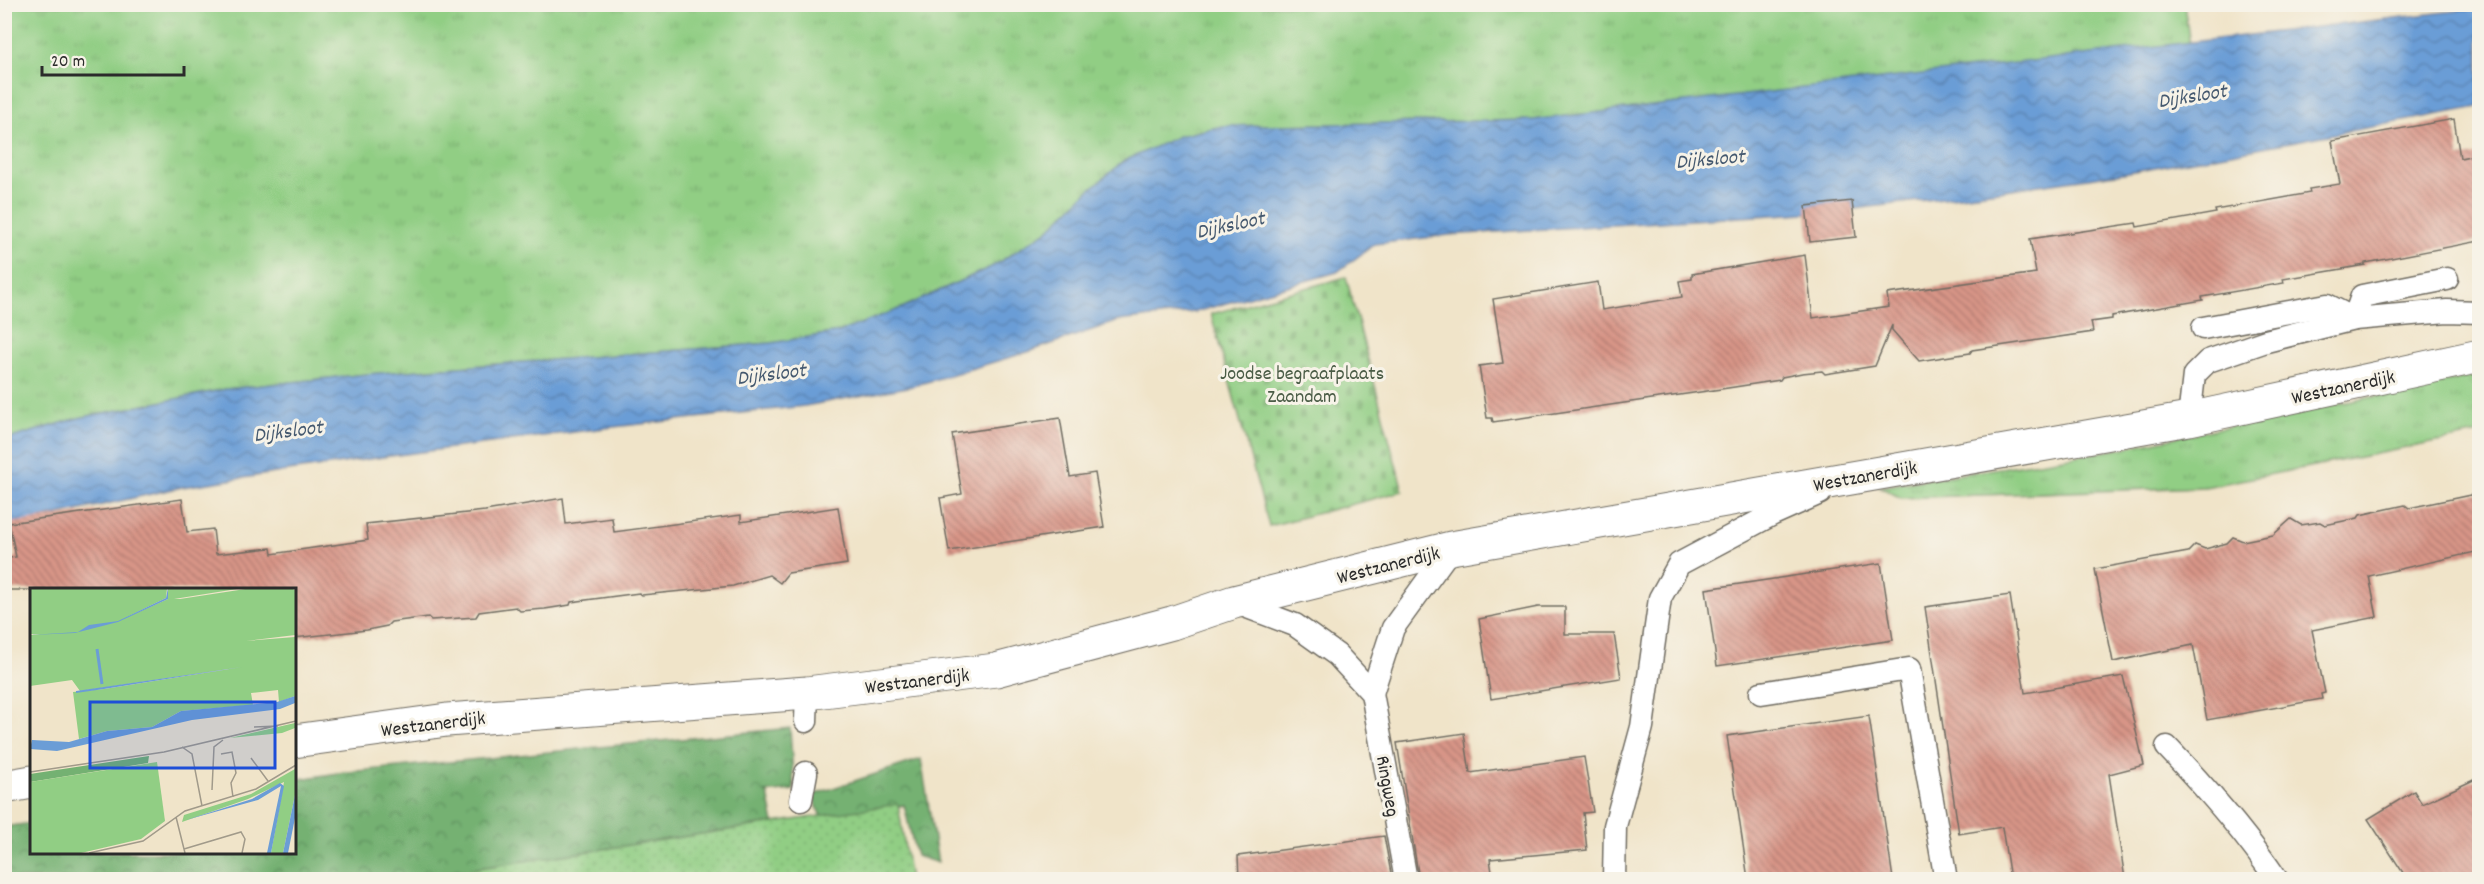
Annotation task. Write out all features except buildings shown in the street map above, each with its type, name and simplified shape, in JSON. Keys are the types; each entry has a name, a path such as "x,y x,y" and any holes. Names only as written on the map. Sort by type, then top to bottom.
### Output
{"street":[{"name":"Westzanerdijk","path":"296,741 447,720 807,707 996,670 1172,623 1234,602 1451,548 2189,419 2480,356"},
{"path":"4,787 30,782"}],"lane":[{"path":"2354,319 2362,296 2447,279"},
{"path":"2203,328 2326,305 2354,319"},
{"path":"2189,419 2194,375 2208,361 2266,341 2354,319 2447,311 2480,312"},
{"path":"1614,879 1616,826 1642,727 1660,598 1679,564 1773,514 1857,476"},
{"name":"Ringweg","path":"1406,879 1372,693 1393,628 1451,548"},
{"path":"1234,602 1295,625 1337,655 1372,693"},
{"path":"1761,693 1909,669 1946,879"},
{"path":"2167,747 2217,799 2277,879"},
{"path":"801,800 806,774"}],"green space":[{"path":"5,5 2184,5 2190,44 1533,120 1222,126 1179,136 1088,191 1047,231 995,265 904,307 839,332 771,343 367,374 226,389 78,418 5,440"},
{"name":"Joodse begraafplaats Zaandam","path":"1346,277 1403,491 1269,526 1211,314"},
{"path":"2479,375 2479,434 2205,487 1901,498 1880,487 2114,450"},
{"path":"790,728 794,790 764,793 768,794 774,823 407,879 5,879 4,827 30,823 30,854 296,854 296,780 338,773"},
{"path":"921,759 938,863 916,856 904,805 824,824 812,795"},
{"path":"898,804 910,879 407,879"}],"water":[{"name":"Dijksloot","path":"2479,8 2479,107 2123,173 1838,211 1449,235 1375,244 1337,272 1195,312 1118,321 1031,351 913,386 805,406 613,427 390,456 182,487 5,527 5,440 78,418 226,389 367,374 771,343 839,332 904,307 995,265 1047,231 1088,191 1124,161 1179,136 1222,126 1533,120"}]}
